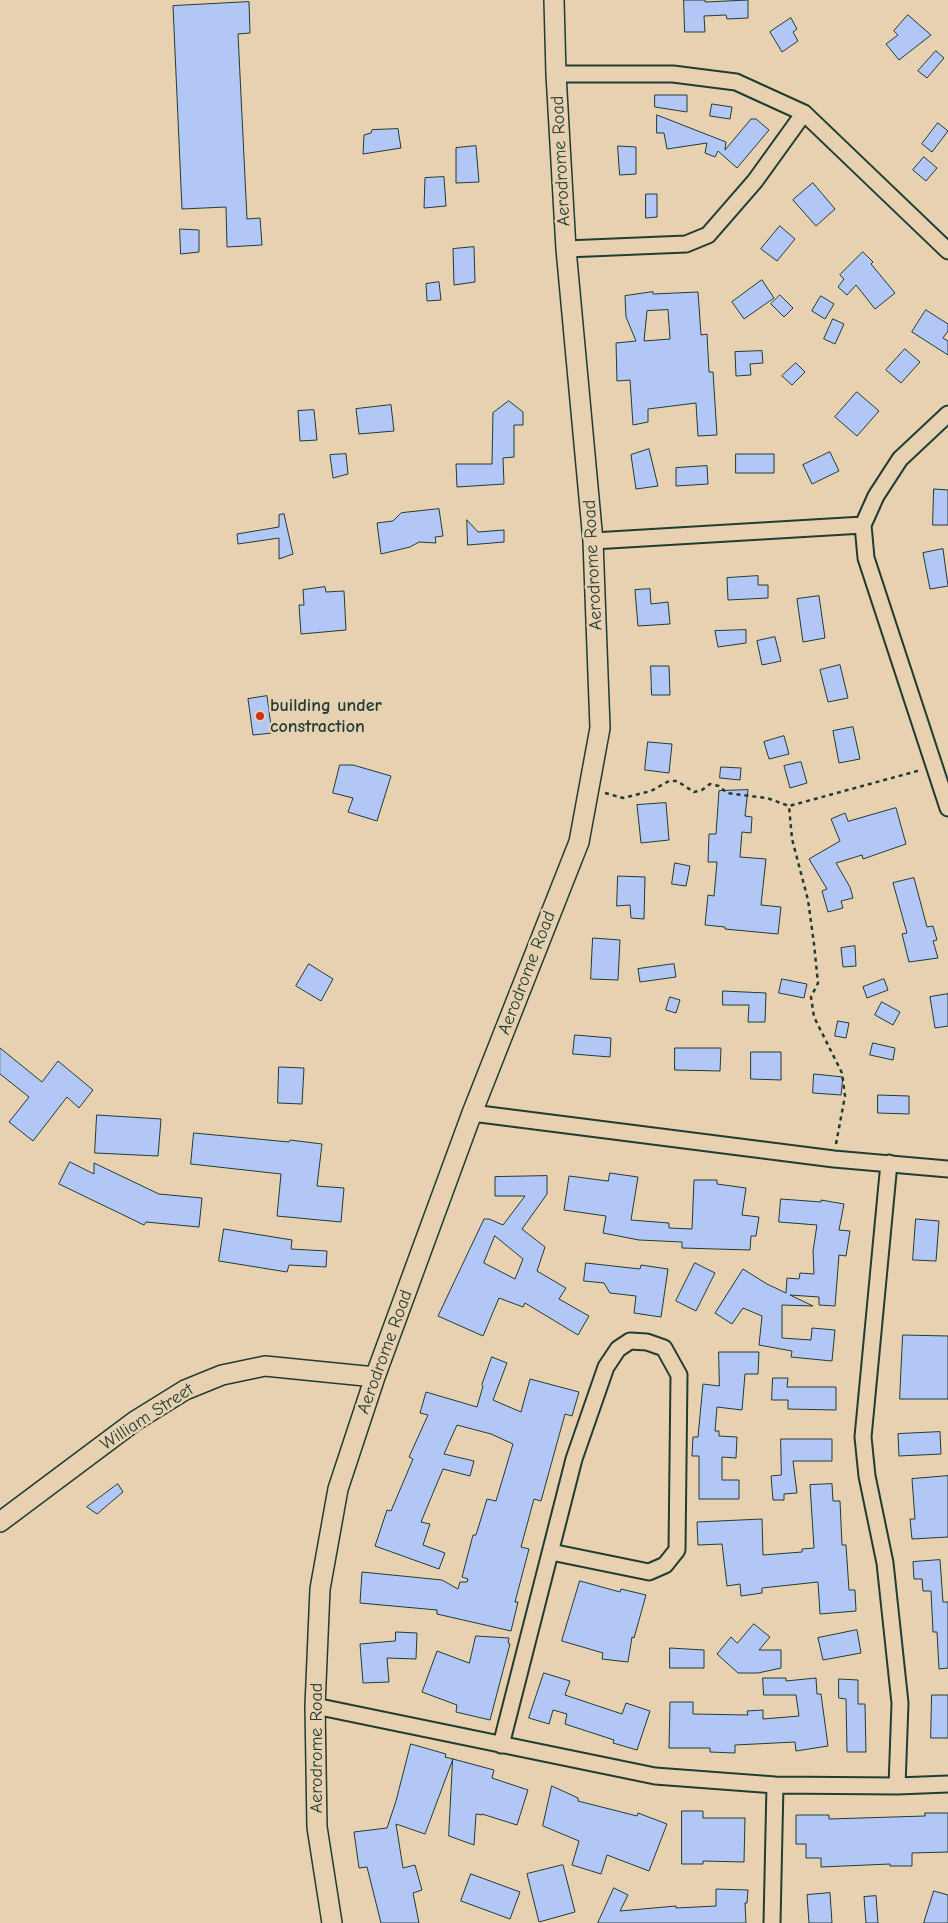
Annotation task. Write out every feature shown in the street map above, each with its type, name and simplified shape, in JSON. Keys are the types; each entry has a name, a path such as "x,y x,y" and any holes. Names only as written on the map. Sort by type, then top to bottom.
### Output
{"street":[{"name":"Aerodrome Road","path":"332,1923 317,1827 315,1706 320,1589 338,1489 375,1376 472,1113 579,842 600,728 593,541 566,249 556,74 554,0"},
{"path":"556,74 672,74 736,82 804,112 948,251"},
{"path":"566,249 686,244 708,235 754,181 804,112"},
{"path":"948,414 900,460 876,496 863,525 866,558 948,808"},
{"path":"593,541 863,525"},
{"path":"472,1113 834,1159 948,1168"},
{"path":"889,1163 863,1437 868,1476 885,1563 900,1703 897,1786"},
{"path":"501,1745 550,1552 574,1460 606,1367 618,1349 630,1340 647,1342 664,1348 680,1375 677,1550 665,1565 649,1572 550,1552"},
{"name":"William Street","path":"0,1522 135,1421 185,1390 222,1375 265,1366 375,1376"},
{"path":"315,1706 656,1776 775,1785 897,1786 948,1784"},
{"path":"772,1923 775,1785"}],"path":[{"path":"589,789 623,798 651,791 669,781 677,781 694,792 702,790 710,784 719,786 727,793 766,798 789,806 934,766"},
{"path":"789,806 792,839 808,900 814,944 818,983 811,998 814,1016 842,1073 845,1096 834,1159"}],"building":[{"path":"684,0 705,0 705,2 748,0 748,18 727,19 726,15 704,16 705,32 685,32"},
{"path":"249,2 250,33 238,34 247,219 260,218 262,245 227,247 226,207 182,209 173,6"},
{"path":"908,15 931,35 899,60 886,44 898,35 894,31"},
{"path":"791,18 797,29 793,32 798,41 782,52 770,32"},
{"path":"936,51 944,58 927,78 918,71"},
{"path":"655,95 687,95 687,112 655,107"},
{"path":"712,104 732,107 730,119 710,116"},
{"path":"657,115 726,142 725,150 751,119 756,119 769,130 737,168 718,151 715,157 705,153 707,143 667,149 664,133 657,133"},
{"path":"938,123 948,131 932,152 922,144"},
{"path":"398,129 401,148 363,154 364,135 371,133 372,130"},
{"path":"476,146 479,182 456,183 456,148"},
{"path":"618,146 636,147 636,174 620,175"},
{"path":"924,157 937,168 926,181 913,170"},
{"path":"444,177 446,206 424,208 425,178"},
{"path":"813,183 835,209 816,226 793,200"},
{"path":"646,194 657,194 657,217 646,218"},
{"path":"780,226 795,239 777,261 761,249"},
{"path":"180,229 199,230 199,252 181,254"},
{"path":"474,247 475,282 454,285 453,249"},
{"path":"863,252 873,262 871,264 895,293 875,309 856,285 847,295 838,287 844,279 840,275"},
{"path":"762,280 774,298 744,319 732,302"},
{"path":"439,282 441,300 427,301 426,284"},
{"path":"653,292 653,294 698,292 701,335 707,334 709,372 713,372 717,435 698,436 696,403 648,409 648,422 633,425 630,380 617,381 616,343 636,341 626,317 625,296","holes":["668,310 670,339 644,341 647,311"]},
{"path":"780,295 793,308 784,317 771,304"},
{"path":"821,296 834,304 825,319 812,311"},
{"path":"926,310 948,324 948,331 943,338 948,341 948,355 912,332"},
{"path":"833,319 844,324 835,344 824,339"},
{"path":"905,349 920,362 901,383 886,370"},
{"path":"762,351 763,363 750,364 751,375 736,376 735,352"},
{"path":"796,363 805,372 792,385 782,376"},
{"path":"857,392 879,411 857,436 835,417"},
{"path":"509,401 523,412 523,425 514,425 514,457 503,458 504,484 457,487 456,464 492,464 493,413"},
{"path":"391,405 394,431 359,434 356,409"},
{"path":"314,410 317,440 300,441 298,411"},
{"path":"649,449 658,486 636,489 631,455"},
{"path":"830,452 839,471 812,484 803,465"},
{"path":"346,454 348,474 333,478 330,455"},
{"path":"736,454 774,454 774,473 736,473"},
{"path":"707,466 708,484 676,486 676,468"},
{"path":"934,489 948,490 948,525 933,525"},
{"path":"439,509 443,536 435,537 436,543 419,542 410,547 381,554 377,523 393,521 401,513"},
{"path":"284,514 293,554 279,559 279,538 238,544 237,534 279,527 279,515"},
{"path":"467,520 478,532 504,530 504,542 468,545"},
{"path":"943,549 948,586 930,589 923,553"},
{"path":"758,576 758,585 768,585 768,598 728,600 727,578"},
{"path":"325,587 326,592 344,591 346,630 301,634 299,605 304,605 303,590"},
{"path":"650,589 651,604 668,602 670,624 638,626 635,590"},
{"path":"819,596 825,638 803,642 797,599"},
{"path":"746,630 746,643 718,647 715,631"},
{"path":"775,637 781,661 762,665 757,641"},
{"path":"840,665 848,698 828,702 820,670"},
{"path":"651,666 669,666 670,695 652,695"},
{"name":"building under constraction","path":"267,696 272,733 253,735 248,699"},
{"path":"853,727 860,759 839,763 833,731"},
{"path":"784,736 789,754 769,759 764,742"},
{"path":"648,742 672,744 669,773 645,770"},
{"path":"801,762 807,783 790,788 784,766"},
{"path":"340,765 353,765 391,776 377,821 348,812 353,798 333,793"},
{"path":"721,767 741,768 740,780 720,778"},
{"path":"748,790 745,816 752,817 751,833 742,832 740,857 766,859 761,905 781,907 778,934 725,929 725,927 705,925 708,895 714,896 717,862 708,862 709,834 716,834 719,791"},
{"path":"666,803 669,840 641,843 637,805"},
{"path":"896,808 906,844 863,859 862,855 836,863 850,887 853,898 841,901 843,908 828,912 822,891 827,889 809,859 840,841 831,819 845,813 848,821"},
{"path":"675,863 690,866 686,886 672,884"},
{"path":"618,876 645,877 644,919 631,918 630,905 617,906"},
{"path":"914,878 927,927 933,926 937,940 933,941 938,958 909,962 902,934 907,933 893,883"},
{"path":"593,938 620,940 618,980 591,979"},
{"path":"855,946 856,966 843,967 841,948"},
{"path":"309,964 333,979 321,1001 296,986"},
{"path":"674,964 676,977 640,982 638,969"},
{"path":"782,979 807,984 804,998 779,993"},
{"path":"884,979 888,990 867,998 863,987"},
{"path":"723,991 766,993 765,1022 748,1022 749,1005 723,1005"},
{"path":"948,994 948,1026 935,1028 930,997"},
{"path":"670,997 680,1000 676,1013 666,1010"},
{"path":"882,1002 900,1012 893,1025 875,1015"},
{"path":"838,1021 849,1023 846,1038 835,1036"},
{"path":"575,1035 611,1038 610,1057 573,1054"},
{"path":"873,1043 895,1048 893,1060 870,1055"},
{"path":"0,1048 42,1082 58,1061 93,1090 79,1108 67,1097 33,1141 9,1122 29,1097 0,1074"},
{"path":"675,1048 721,1048 720,1071 675,1070"},
{"path":"751,1052 781,1052 781,1080 751,1079"},
{"path":"279,1067 304,1068 302,1104 278,1103"},
{"path":"814,1074 843,1077 841,1095 813,1093"},
{"path":"878,1095 909,1096 909,1114 878,1113"},
{"path":"97,1115 161,1119 158,1156 95,1153"},
{"path":"194,1133 322,1144 317,1186 344,1188 341,1222 277,1216 281,1174 191,1164"},
{"path":"70,1162 94,1174 94,1163 159,1194 202,1198 199,1227 146,1222 144,1225 59,1184"},
{"path":"610,1173 638,1177 631,1220 669,1223 669,1228 692,1229 694,1180 717,1180 717,1184 746,1188 742,1215 759,1217 756,1236 751,1236 750,1250 682,1248 682,1242 639,1240 603,1233 606,1216 564,1210 569,1176 608,1181"},
{"path":"547,1176 547,1194 522,1229 545,1247 537,1271 566,1288 559,1299 589,1316 578,1335 525,1303 523,1307 499,1298 483,1336 438,1316 484,1219 489,1219 503,1225 525,1196 495,1196 495,1177","holes":["495,1236 523,1259 515,1279 484,1263"]},
{"path":"781,1199 821,1202 821,1200 844,1204 839,1230 850,1231 846,1256 839,1255 835,1306 819,1305 819,1297 790,1295 813,1306 782,1305 782,1338 811,1340 812,1328 835,1330 832,1361 791,1357 792,1351 759,1345 762,1316 743,1308 732,1324 715,1313 743,1269 786,1293 787,1278 799,1279 800,1273 814,1274 813,1251 817,1225 779,1222"},
{"path":"916,1219 939,1221 936,1261 913,1260"},
{"path":"224,1229 292,1240 291,1249 327,1251 326,1267 289,1265 287,1272 219,1261"},
{"path":"586,1263 640,1269 641,1265 668,1269 661,1317 634,1313 636,1296 610,1293 604,1283 584,1281"},
{"path":"695,1263 715,1273 696,1311 676,1301"},
{"path":"903,1335 948,1336 948,1399 900,1399"},
{"path":"719,1352 759,1352 758,1374 745,1374 742,1410 717,1407 715,1431 719,1431 719,1436 737,1437 736,1458 722,1457 722,1480 739,1480 739,1499 699,1499 699,1456 692,1456 693,1437 698,1437 703,1384 719,1386"},
{"path":"492,1357 507,1363 493,1400 521,1412 530,1379 579,1392 572,1416 565,1414 541,1501 534,1499 521,1547 529,1549 515,1602 518,1602 511,1631 437,1614 437,1610 360,1603 362,1572 442,1580 458,1589 460,1582 467,1582 468,1579 462,1577 473,1535 476,1535 487,1499 496,1501 513,1444 491,1434 457,1425 444,1454 474,1461 470,1476 443,1469 421,1522 430,1524 423,1545 445,1553 439,1569 375,1546 387,1510 391,1511 413,1459 409,1457 428,1415 420,1413 426,1392 477,1407 482,1385"},
{"path":"773,1378 788,1378 787,1387 836,1387 836,1410 788,1409 788,1400 772,1400"},
{"path":"940,1432 941,1454 899,1456 898,1434"},
{"path":"781,1439 832,1439 832,1461 793,1461 797,1493 784,1494 784,1500 773,1500 771,1476 781,1475"},
{"path":"948,1476 948,1537 912,1539 910,1519 915,1519 912,1479"},
{"path":"118,1484 123,1492 97,1514 87,1507"},
{"path":"832,1484 833,1501 840,1501 842,1545 846,1545 849,1590 855,1590 856,1611 820,1614 818,1582 762,1588 762,1593 741,1596 740,1584 727,1586 722,1544 698,1545 697,1522 762,1519 763,1555 802,1552 802,1549 814,1548 810,1485"},
{"path":"940,1560 943,1602 948,1602 948,1668 939,1669 937,1632 933,1632 931,1591 923,1591 922,1579 914,1579 913,1562"},
{"path":"580,1581 620,1592 621,1589 646,1595 634,1638 632,1637 628,1662 602,1659 603,1653 562,1641"},
{"path":"754,1624 770,1637 759,1650 781,1650 781,1668 758,1673 738,1673 717,1654 731,1637 737,1643"},
{"path":"857,1630 861,1653 823,1660 818,1638"},
{"path":"396,1632 417,1633 416,1659 387,1658 389,1682 363,1683 360,1644 395,1641"},
{"path":"476,1636 509,1638 508,1643 510,1644 490,1720 456,1712 457,1705 422,1692 437,1651 469,1663"},
{"path":"670,1648 704,1650 704,1668 670,1668"},
{"path":"544,1673 570,1681 565,1695 622,1714 626,1703 650,1711 637,1750 613,1743 614,1740 565,1724 567,1714 553,1710 549,1724 529,1718"},
{"path":"763,1678 786,1678 786,1681 816,1678 817,1694 821,1694 828,1746 796,1751 795,1742 735,1745 735,1753 710,1752 710,1748 669,1748 670,1702 693,1702 693,1714 748,1715 747,1711 763,1710 763,1719 799,1716 796,1695 764,1695"},
{"path":"839,1679 858,1680 858,1704 865,1704 866,1752 847,1752 846,1699 839,1698"},
{"path":"932,1695 948,1695 948,1738 931,1738"},
{"path":"411,1744 446,1754 445,1757 453,1759 425,1834 396,1824 403,1868 415,1865 422,1890 413,1893 419,1923 381,1923 367,1867 359,1868 354,1832 387,1828"},
{"path":"453,1759 494,1770 492,1778 528,1790 517,1825 482,1814 476,1814 474,1845 449,1836"},
{"path":"552,1786 578,1798 578,1801 637,1816 638,1813 667,1824 649,1871 607,1855 601,1874 572,1865 579,1841 543,1826"},
{"path":"682,1811 703,1811 703,1818 745,1818 744,1862 703,1861 703,1864 682,1864"},
{"path":"925,1813 948,1813 948,1852 912,1853 912,1866 890,1866 890,1864 821,1867 821,1858 806,1858 806,1844 796,1844 796,1815 829,1815 829,1819 925,1816"},
{"path":"563,1865 575,1912 539,1922 527,1874"},
{"path":"471,1874 520,1892 510,1919 461,1901"},
{"path":"614,1888 628,1895 620,1911 676,1906 676,1908 716,1906 716,1889 748,1890 747,1903 745,1903 746,1923 598,1923"},
{"path":"934,1891 948,1895 948,1923 924,1923"},
{"path":"830,1893 832,1923 809,1923 807,1895"},
{"path":"876,1896 878,1923 866,1923 864,1897"}],"place":[{"name":"building under constraction","path":"260,716"}]}
